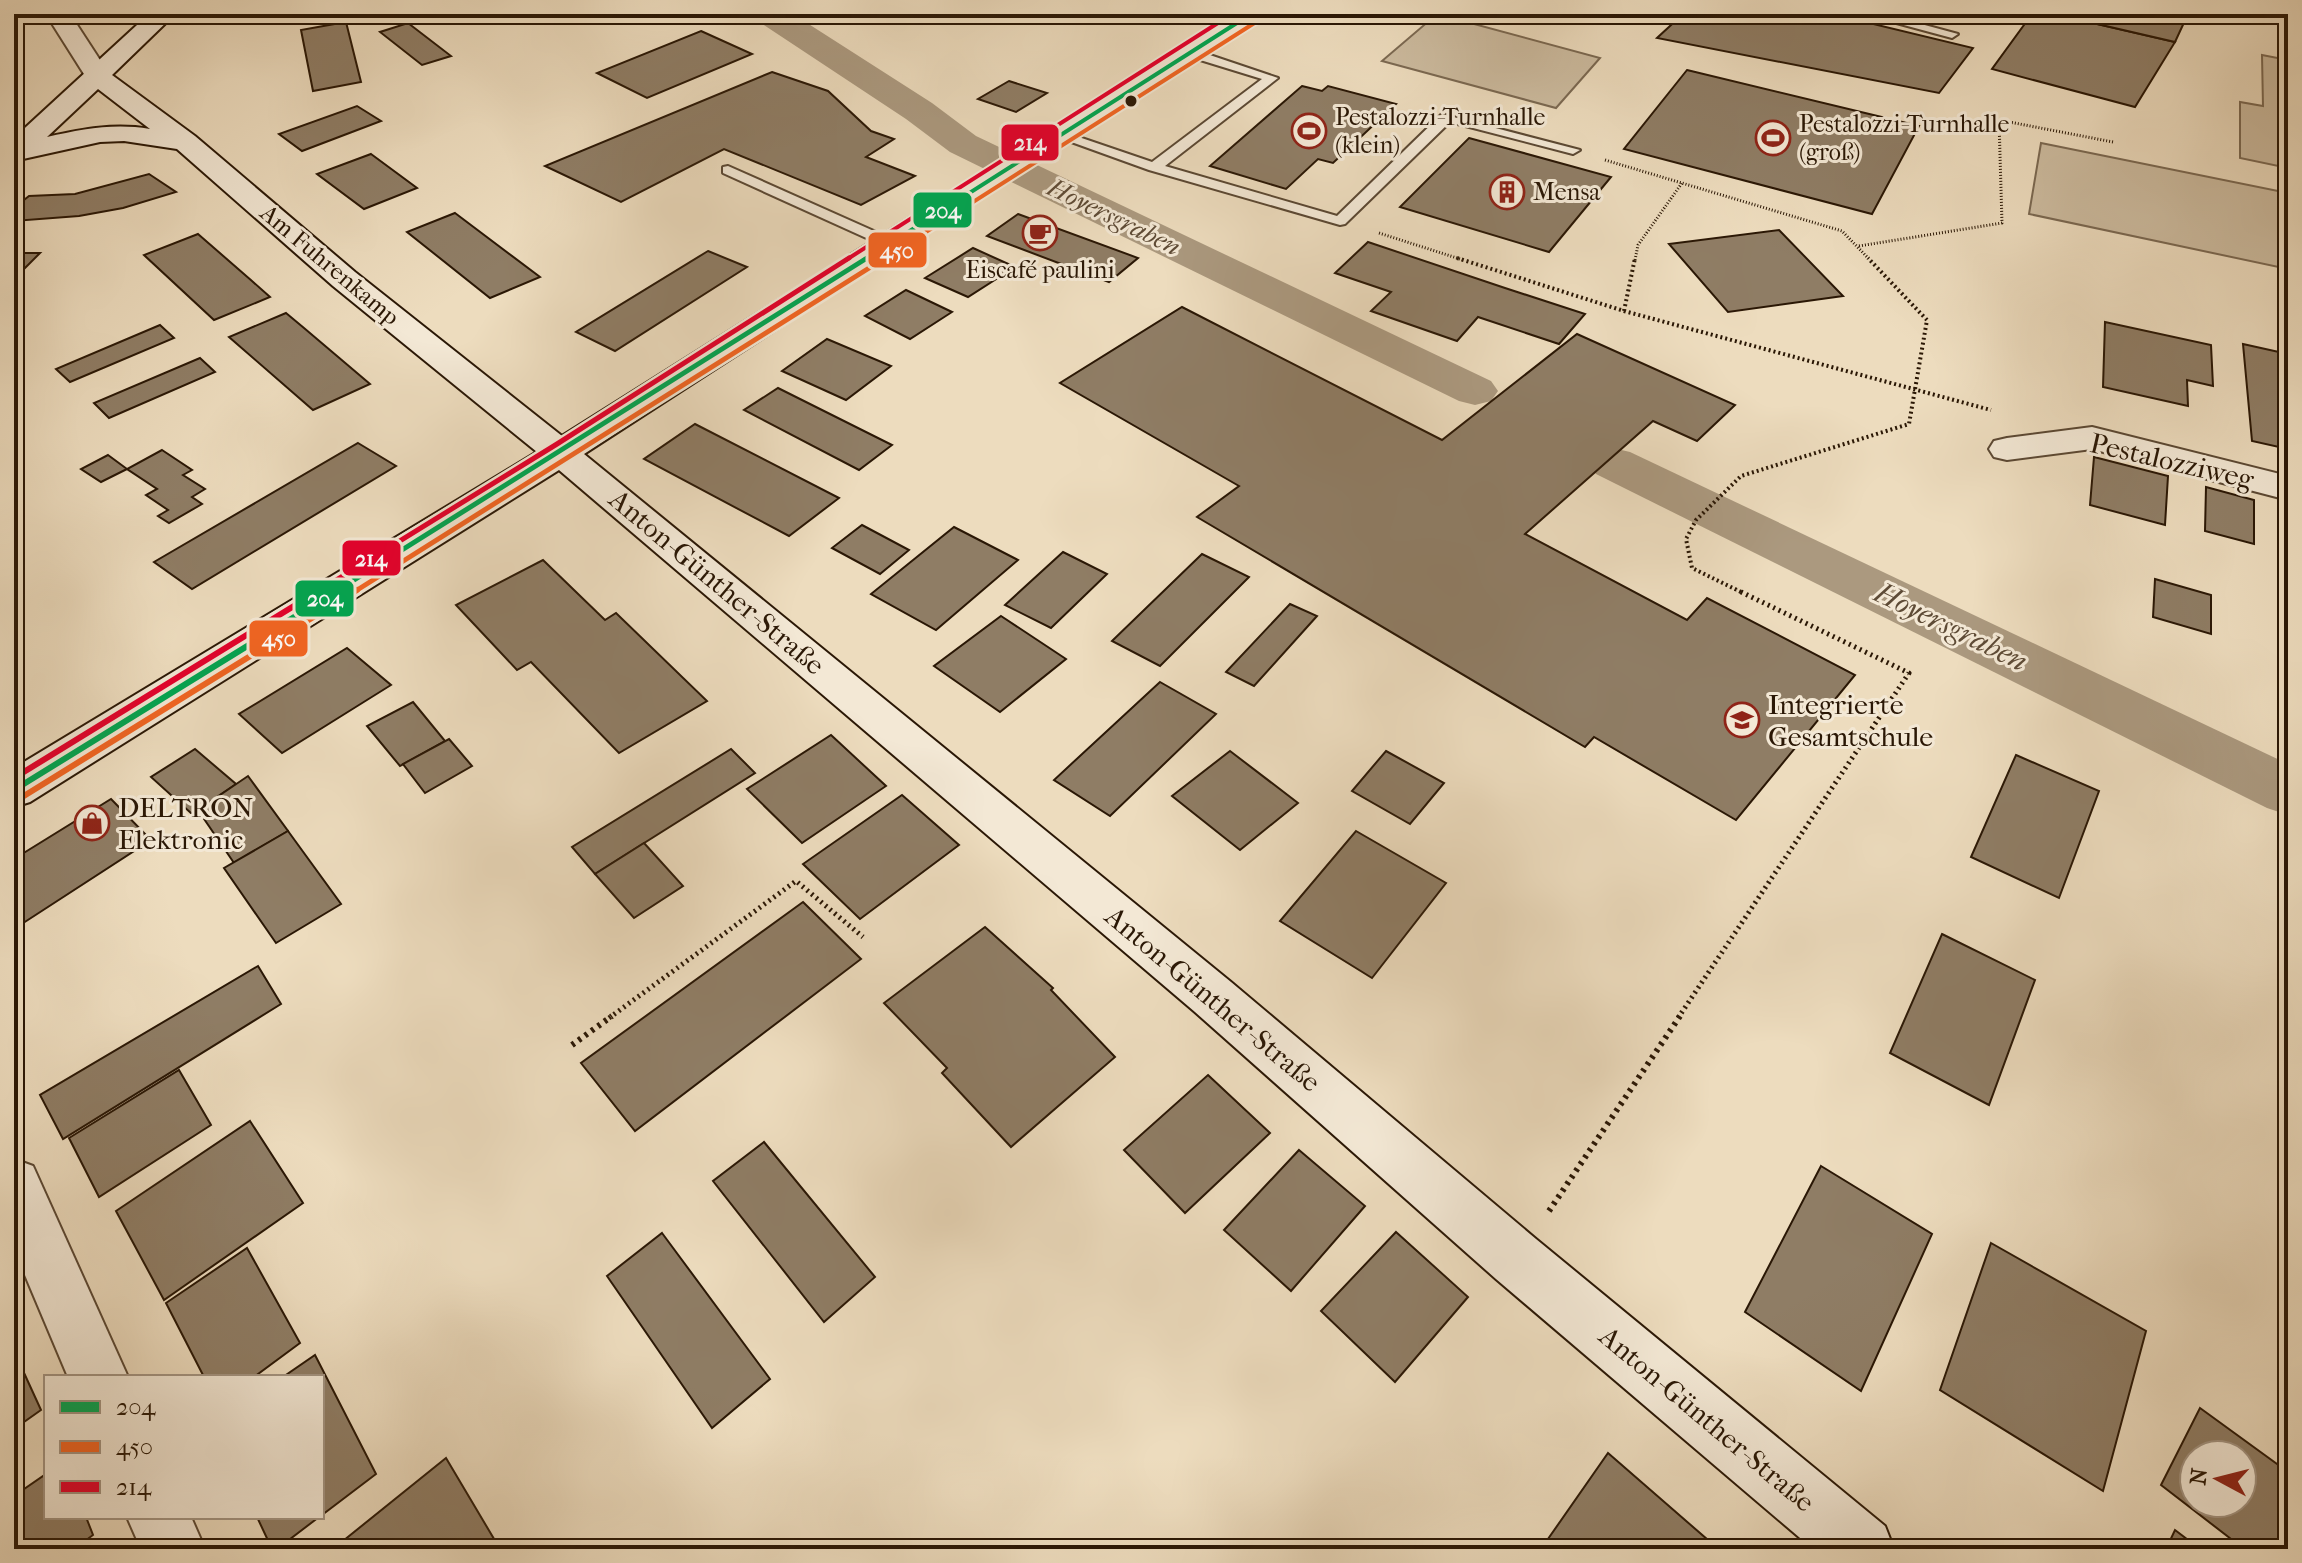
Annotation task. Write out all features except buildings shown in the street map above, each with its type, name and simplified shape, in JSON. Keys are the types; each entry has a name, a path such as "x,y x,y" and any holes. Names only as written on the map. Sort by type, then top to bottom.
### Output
{"main road":[{"path":"58,14 98,77"},
{"path":"15,152 163,14"},
{"path":"14,790 562,452 1251,14"},
{"name":"Am Fuhrenkamp","path":"98,77 185,142 344,279 562,452"},
{"path":"15,152 100,134 124,133 185,142"},
{"name":"Pestalozziweg","path":"2007,449 2092,438 2288,488"},
{"name":"Anton-Günther-Straße","path":"562,452 1201,987 1841,1542"},
{"path":"14,1185 97,1375"},
{"path":"160,1519 173,1549"}],"lane":[{"path":"1869,14 1952,34"},
{"path":"1154,167 1272,78 1188,52"},
{"path":"1049,142 1154,167 1340,221 1447,117 1573,150"},
{"path":"728,170 889,243"}],"path":[{"path":"1858,246 2002,223 1999,120 2113,142"},
{"path":"1516,1259 1909,673 1692,568 1686,539 1696,520 1741,476 1909,424 1927,320 1842,231 1573,150"},
{"path":"1624,311 1638,245 1682,183"},
{"path":"1340,221 1624,311 1917,387 1993,410"},
{"path":"572,1045 796,881 863,937"}],"shaded area":[{"path":"1437,14 1600,58 1556,108 1382,61"},
{"path":"2262,55 2283,59 2288,111 2288,168 2240,158 2240,102 2263,106"},
{"path":"2041,143 2288,193 2288,269 2029,214"}],"waterway":[{"name":"Hoyersgraben","path":"770,14 919,111 963,144 1475,391"},
{"name":"Hoyersgraben","path":"1613,463 2288,791"}],"transit line":[{"name":"214","path":"14,778 557,444 1232,14"},
{"name":"204","path":"14,790 562,452 1251,14"},
{"name":"450","path":"19,799 567,460 1256,22"}],"place":[{"name":"Pestalozzi-Turnhalle (klein)","path":"1309,131"},
{"name":"Pestalozzi-Turnhalle (groß)","path":"1773,138"},
{"name":"Mensa","path":"1507,192"},
{"name":"Eiscafé paulini","path":"1040,233"},
{"name":"Integrierte Gesamtschule","path":"1742,720"},
{"name":"DELTRON Elektronic","path":"92,823"}]}
